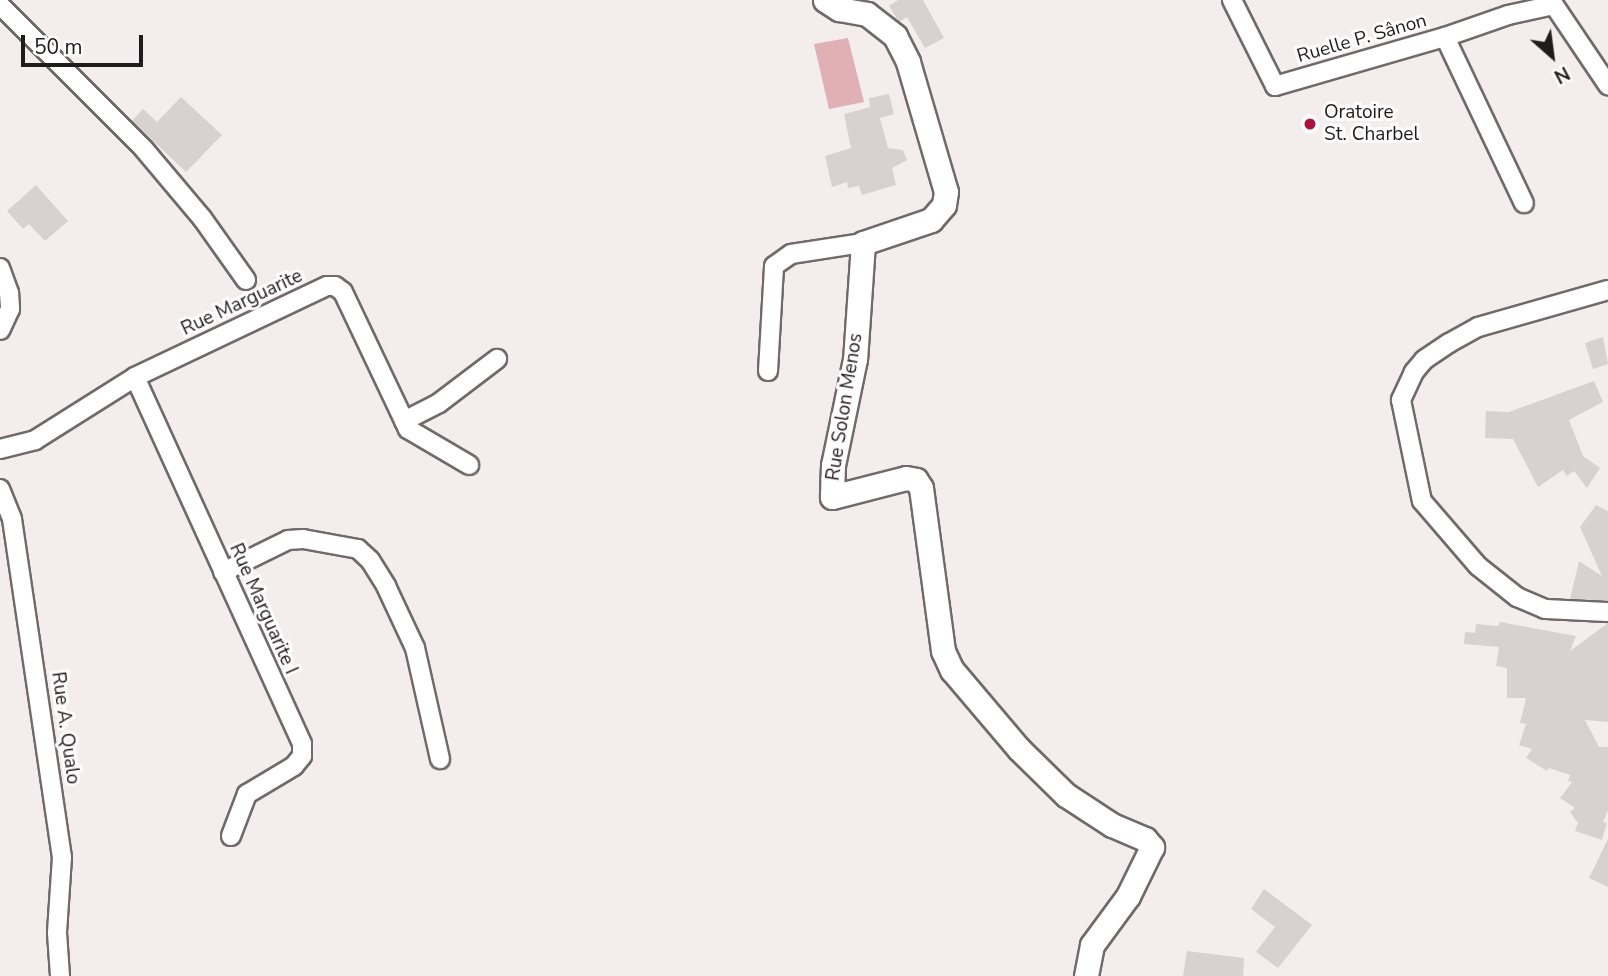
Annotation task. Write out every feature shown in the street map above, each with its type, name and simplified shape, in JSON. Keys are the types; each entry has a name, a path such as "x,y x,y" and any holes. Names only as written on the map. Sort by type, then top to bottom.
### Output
{"street":[{"path":"768,371 774,266 791,254 863,243 938,215 944,205 943,176 908,62 895,36 867,14 839,9 825,0"},
{"name":"Ruelle P. Sânon","path":"1232,0 1275,86 1554,2"},
{"path":"1554,2 1608,85"},
{"path":"0,5 144,148 202,218 246,280"},
{"path":"1445,37 1524,203"},
{"name":"Rue Solon Menos","path":"863,243 855,359 833,465 832,497 906,478 916,480 921,488 943,651 952,670 1019,749 1066,795 1112,825 1145,839 1152,847 1128,896 1092,944 1086,976"},
{"path":"0,268 9,293 9,309 0,330"},
{"name":"Rue Marguarite","path":"0,449 36,440 135,377 327,286 335,286 342,292 404,421 415,436 469,465"},
{"path":"1608,290 1478,327 1424,360 1414,372 1401,400 1422,501 1478,566 1517,597 1545,609 1608,612"},
{"path":"404,421 439,403 497,359"},
{"name":"Rue Marguarite I","path":"135,377 302,744 302,756 294,766 247,794 231,836"},
{"name":"Rue A. Qualo","path":"0,489 12,519 62,857 57,933 60,976"},
{"path":"223,572 288,540 303,539 358,549 370,560 386,586 415,648 440,759"}],"shaded area":[{"path":"848,38 864,102 829,109 814,44"}],"building":[{"path":"898,0 923,0 944,38 925,48 907,17 899,22 889,6"},
{"path":"889,94 894,114 880,118 888,148 903,150 907,160 892,168 896,185 862,195 859,186 848,188 847,182 832,187 825,156 851,148 844,114 870,107 869,98"},
{"path":"181,97 222,135 186,172 132,121 143,109 157,122"},
{"path":"36,185 68,221 45,241 29,224 23,229 7,211"},
{"path":"1603,337 1608,364 1593,369 1585,343"},
{"path":"1594,381 1603,402 1569,420 1583,456 1600,468 1587,488 1574,471 1567,476 1563,470 1538,487 1513,439 1485,438 1486,411 1509,412"},
{"path":"1596,505 1608,511 1608,601 1570,599 1579,561 1602,576 1580,527"},
{"path":"1500,622 1576,636 1570,651 1608,623 1608,722 1585,720 1599,747 1608,747 1608,810 1603,822 1607,823 1602,840 1575,831 1578,823 1570,812 1575,808 1560,798 1572,782 1568,781 1570,775 1549,768 1547,771 1526,758 1532,749 1519,745 1526,724 1520,723 1526,698 1507,698 1507,668 1496,666 1499,647 1464,644 1465,632 1475,633 1476,624 1498,626"},
{"path":"1608,839 1608,887 1589,878"},
{"path":"1264,889 1312,925 1278,968 1256,952 1275,927 1251,909"},
{"path":"1187,951 1244,958 1243,976 1183,976"}],"place":[{"name":"Oratoire St. Charbel","path":"1310,124"}]}
